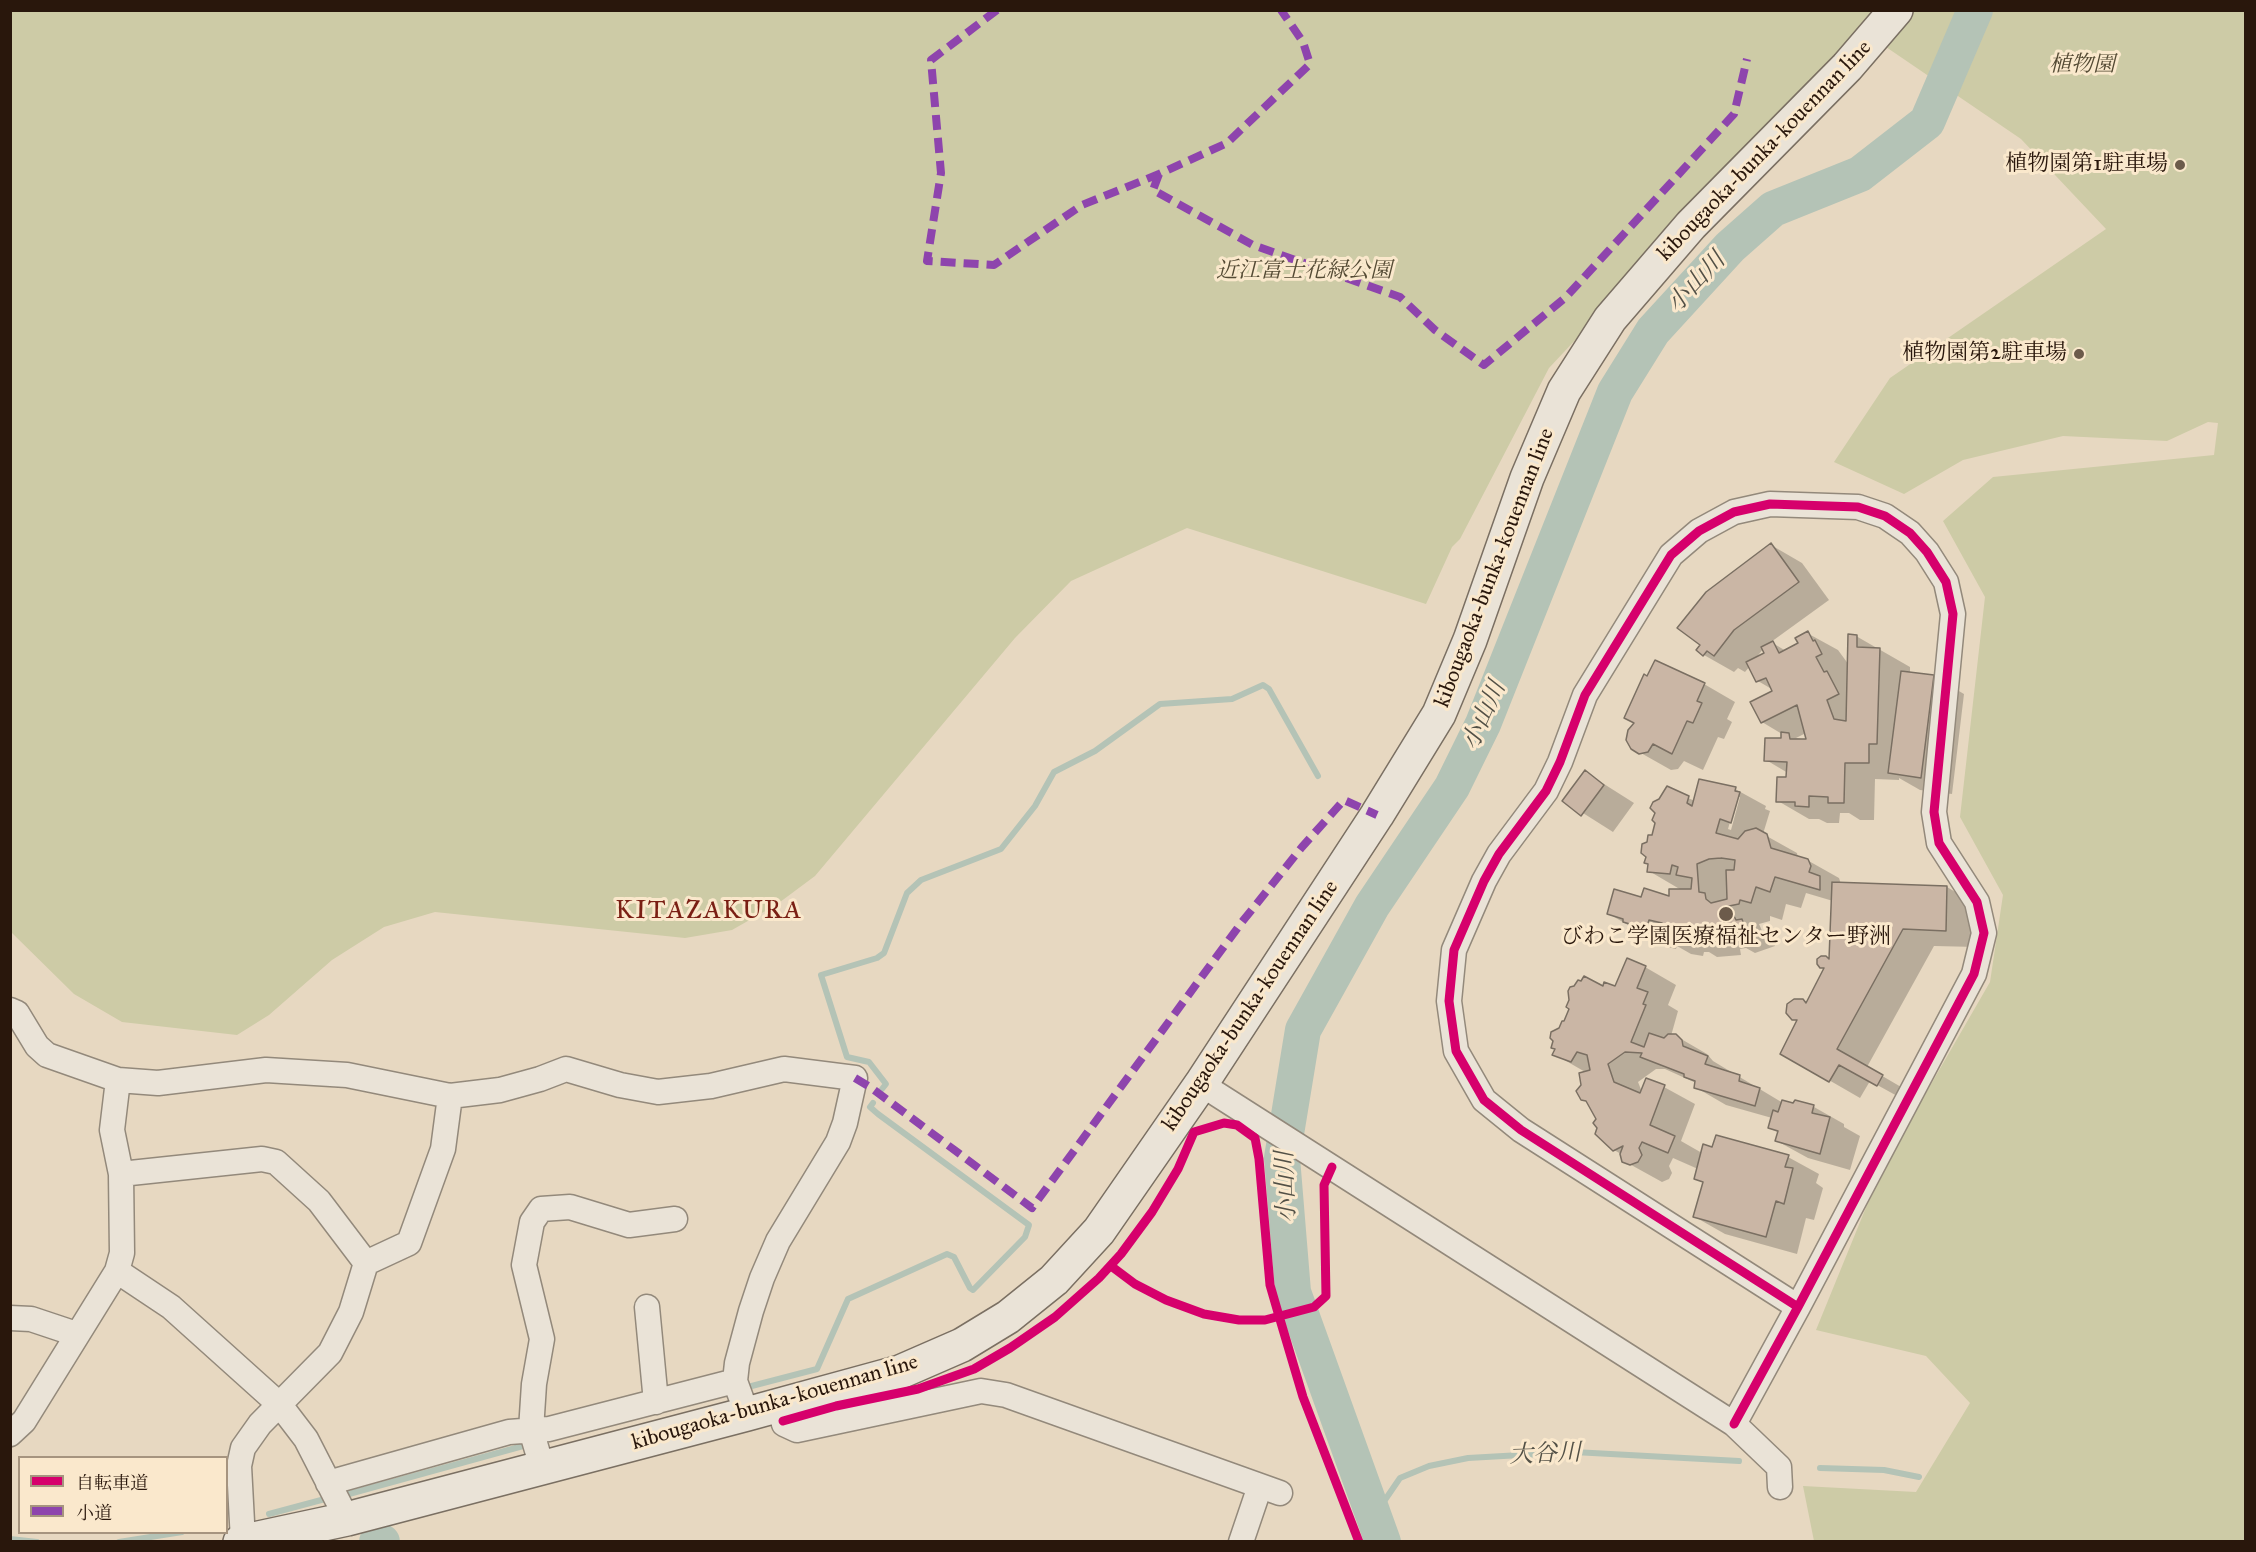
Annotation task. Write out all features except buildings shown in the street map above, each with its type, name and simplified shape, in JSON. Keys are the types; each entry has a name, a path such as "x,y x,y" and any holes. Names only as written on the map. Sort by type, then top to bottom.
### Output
{"main road":[{"name":"kibougaoka-bunka-kouennan line","path":"242,1541 346,1519 779,1406 900,1372 962,1345 1008,1317 1054,1280 1099,1231 1201,1084 1377,815 1439,714 1470,640 1536,456 1564,391 1604,328 1691,225 1847,67 1896,10"}],"street":[{"path":"1734,1424 1797,1306 1974,974 1984,933 1977,902 1939,843 1934,812 1953,614 1946,582 1927,552 1910,533 1885,516 1858,507 1770,504 1734,512 1699,531 1671,555 1585,695 1560,762 1546,791 1499,854 1484,881 1454,950 1449,1001 1456,1051 1484,1100 1521,1130 1797,1306"},
{"path":"10,1010 17,1013 37,1046 47,1055 118,1080 158,1083 266,1070 347,1074 450,1096 500,1090 566,1069 620,1085 658,1092 711,1086 784,1070 855,1078 845,1123 838,1142 778,1241 762,1278 736,1363 735,1381 747,1414"},
{"path":"10,1434 24,1421 117,1271 122,1253 121,1174 112,1130 118,1080"},
{"path":"1201,1084 1734,1424 1779,1467 1780,1487"},
{"path":"242,1541 239,1466 243,1448 260,1424 330,1353 351,1312 366,1263 409,1243 443,1149 450,1096"},
{"path":"121,1174 262,1159 276,1162 319,1201 366,1263"},
{"path":"542,1467 531,1430 534,1384 543,1339 524,1265 532,1222 541,1209 570,1207 629,1225 675,1219"},
{"path":"117,1271 171,1307 280,1405 306,1439 346,1519"},
{"path":"647,1307 656,1402"},
{"path":"10,1318 31,1319 76,1334"},
{"path":"328,1482 509,1432 549,1429 735,1381"},
{"path":"779,1406 784,1424 797,1430 981,1390 1006,1395 1270,1490 1241,1542"}],"green space":[{"path":"10,11 2245,11 2245,1541 1814,1541 1803,1486 1916,1492 1970,1403 1926,1356 1816,1330 1867,1205 1919,1105 1990,982 2003,895 1960,817 1985,597 1943,521 1993,477 2214,455 2218,423 2208,422 2167,441 2063,436 1963,460 1904,494 1834,462 1890,378 2106,229 2021,139 1864,32 1549,368 1460,539 1452,547 1426,604 1187,528 1071,581 1015,638 815,876 776,905 732,930 685,938 435,912 384,927 332,960 269,1015 237,1035 122,1022 74,994 11,932"}],"waterway":[{"name":"小山川","path":"1383,1542 1293,1292 1282,1158 1303,1030 1372,906 1452,787 1483,724 1615,392 1653,331 1730,247 1773,209 1860,174 1927,122 1975,10"},
{"path":"882,1089 886,1084 869,1062 847,1057 821,975 877,958 884,953 907,893 921,880 1001,849 1035,806 1054,772 1095,751 1160,704 1232,699 1263,685 1269,689 1318,776"},
{"path":"744,1388 817,1369 848,1299 947,1254 954,1257 973,1290 1025,1237 1029,1225 878,1114 870,1107 873,1103"},
{"path":"349,1494 523,1446"},
{"name":"大谷川","path":"1374,1516 1400,1478 1429,1466 1468,1458 1574,1452 1739,1461"},
{"name":"大谷川","path":"1820,1468 1884,1470 1919,1477"},
{"path":"269,1514 325,1499"},
{"path":"119,1542 169,1534"},
{"path":"10,1539 37,1542"},
{"path":"377,1542 382,1542"}],"marked path":[{"path":"997,10 931,60 941,173 927,261 994,265 1082,205 1227,143 1310,64 1303,42 1281,10"},
{"path":"1159,174 1153,190 1253,245 1400,297 1435,330 1484,365 1566,297 1734,114 1747,59"},
{"path":"855,1078 1032,1208 1242,922 1302,847 1344,800 1377,815"}],"cycle path":[{"path":"1734,1424 1798,1307 1974,974 1984,933 1977,902 1939,843 1934,812 1953,614 1946,582 1927,552 1910,533 1885,516 1858,507 1770,504 1734,512 1699,531 1671,555 1585,695 1560,762 1546,791 1499,854 1484,881 1454,950 1449,1001 1456,1051 1484,1100 1521,1130 1798,1307"},
{"path":"783,1421 836,1406 918,1389 974,1369 1010,1348 1055,1317 1099,1278 1121,1254 1152,1212 1178,1169 1194,1132 1224,1123 1237,1125 1255,1138 1259,1159 1270,1285 1303,1397 1359,1542"},
{"path":"1111,1266 1135,1284 1166,1300 1204,1314 1239,1320 1265,1320 1314,1307 1326,1296 1324,1185 1332,1167"}],"place":[{"name":"植物園第1駐車場","path":"2180,165"},
{"name":"植物園第2駐車場","path":"2079,354"},
{"name":"びわこ学園医療福祉センター野洲","path":"1726,914"}],"district":[{"name":"KITAZAKURA","path":"709,912"}],"park label":[{"name":"植物園","path":"2082,66"},
{"name":"近江富士花緑公園","path":"1304,272"}]}
